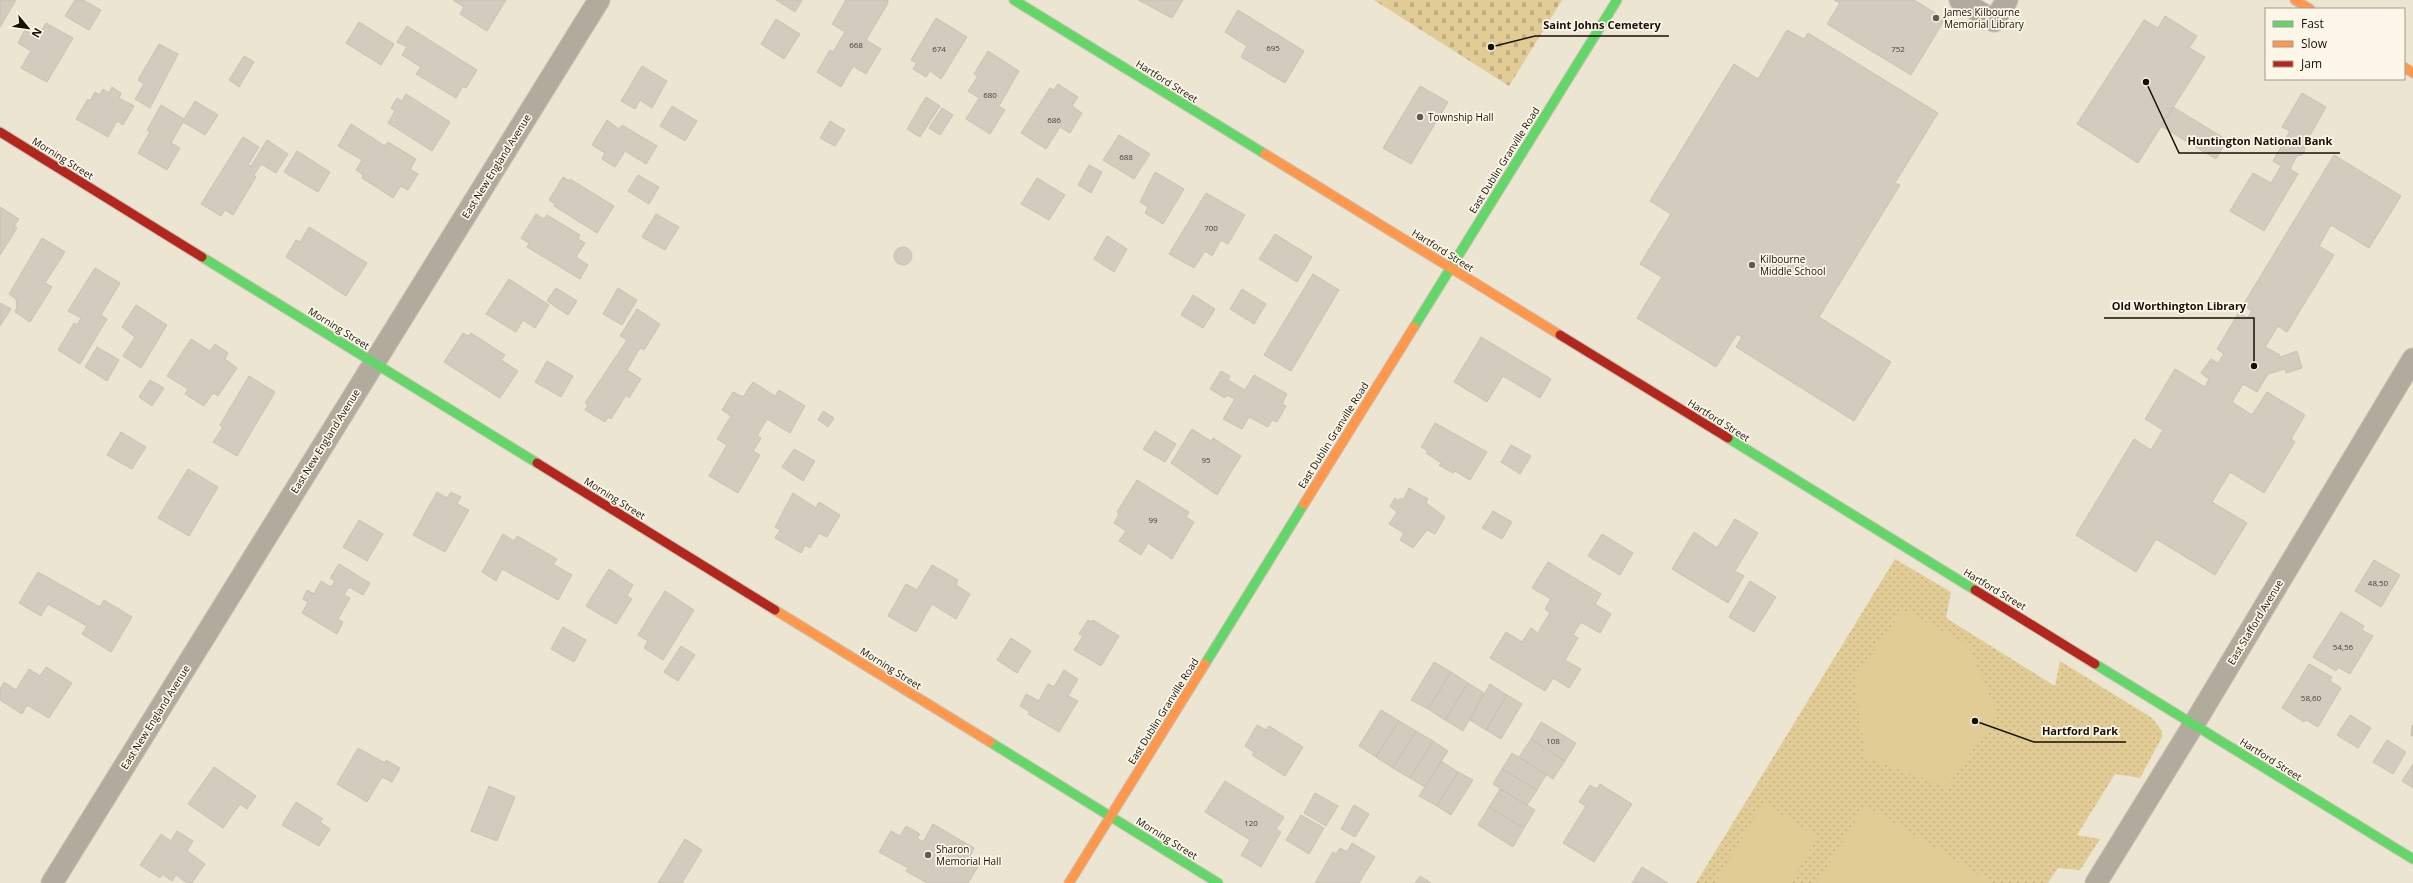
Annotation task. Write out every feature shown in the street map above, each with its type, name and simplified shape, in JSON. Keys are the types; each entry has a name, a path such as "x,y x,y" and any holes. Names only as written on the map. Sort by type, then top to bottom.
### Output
{"street":[{"name":"East New England Avenue","path":"52,883 599,0"},
{"name":"Hartford Street","path":"1014,0 2413,859"},
{"name":"East Dublin Granville Road","path":"1069,883 1617,0"},
{"path":"1960,0 1994,21 2007,0"},
{"path":"2295,0 2308,8"},
{"name":"Morning Street","path":"0,132 1218,883"},
{"name":"East Stafford Avenue","path":"2096,883 2194,724 2413,360"}],"green space":[{"path":"1374,0 1562,0 1509,86"},
{"path":"1895,559 1951,592 1946,618 2055,686 2060,661 2152,718 2162,731 2162,737 2140,778 2115,774 2077,835 2100,839 2080,870 2058,868 2048,883 1696,883"},
{"path":"1903,609 1968,645 1998,714 1947,787 1866,758 1854,679"},
{"path":"1763,803 1818,837 1790,883 1715,883"},
{"path":"1865,805 1993,883 1817,883"}],"building":[{"path":"0,0 16,0 0,27"},
{"path":"75,0 83,0 101,10 89,30 65,16"},
{"path":"453,0 506,0 487,31 460,14 464,7"},
{"path":"776,0 802,0 795,12"},
{"path":"846,0 888,0 888,3 866,40 881,49 866,74 853,66 841,87 817,72 830,50 833,52 845,32 832,24"},
{"path":"1138,0 1183,0 1172,18"},
{"path":"1834,0 1914,0 1945,19 1911,75 1827,24 1840,3"},
{"path":"1238,10 1304,51 1285,83 1241,57 1247,46 1225,32"},
{"path":"2165,16 2197,36 2189,48 2205,57 2138,163 2077,124 2144,20 2158,28"},
{"path":"936,18 967,37 941,79 930,71 926,77 913,69 917,63 911,60"},
{"path":"776,19 800,34 784,59 761,44"},
{"path":"359,22 394,44 381,65 346,43"},
{"path":"46,23 73,38 47,82 21,68 31,51 18,43 25,30 38,37"},
{"path":"407,26 477,70 466,88 463,86 456,98 416,74 421,67 402,55 407,47 397,42"},
{"path":"1787,30 1804,39 1808,33 1938,113 1895,183 1900,185 1819,317 1891,362 1854,421 1736,347 1742,337 1737,334 1716,367 1637,318 1662,277 1640,264 1671,214 1650,201 1734,64 1758,79"},
{"path":"159,44 178,54 150,108 135,99 144,84 138,80"},
{"path":"988,51 1019,71 999,106 1005,110 990,134 966,119 979,98 968,91 978,76 974,74"},
{"path":"244,56 254,62 239,87 229,80"},
{"path":"642,66 667,81 652,108 640,100 635,109 621,101"},
{"path":"1058,84 1078,97 1072,106 1082,113 1070,133 1060,127 1046,149 1021,133 1050,88 1054,90"},
{"name":"Township Hall","path":"1420,86 1448,102 1411,164 1383,148"},
{"path":"112,87 121,93 119,98 134,106 123,125 117,121 108,137 76,119 88,99 90,101 95,92 100,95 103,89 109,93"},
{"path":"2302,93 2326,107 2304,146 2305,150 2302,155 2297,156 2290,169 2298,174 2264,231 2230,211 2253,173 2271,183 2281,166 2273,161 2290,131 2282,127"},
{"path":"406,94 450,122 432,151 388,123 395,111 391,108 397,98 402,101"},
{"path":"926,97 940,106 920,137 907,129"},
{"path":"195,101 218,115 205,135 183,122 171,143 180,148 167,170 138,153 150,132 147,130 161,105 184,119"},
{"path":"672,106 697,121 685,141 660,126"},
{"path":"2173,107 2227,140 2216,159 2161,126"},
{"path":"942,108 953,115 940,135 929,128"},
{"path":"607,120 619,129 622,125 657,146 646,164 625,151 615,167 602,159 605,153 592,145"},
{"path":"830,121 845,130 835,146 820,138"},
{"path":"351,124 385,146 388,142 416,159 410,169 418,174 408,190 401,186 393,198 362,178 363,175 356,170 362,160 338,146"},
{"path":"1119,135 1150,154 1134,179 1103,160"},
{"path":"243,137 259,147 248,165 251,166 267,140 288,154 276,173 261,164 254,175 256,177 233,215 225,210 221,216 201,204"},
{"path":"297,151 330,172 318,192 284,172"},
{"path":"2334,155 2401,196 2369,248 2331,225 2319,246 2334,255 2287,332 2278,326 2265,347 2280,355 2278,358 2297,351 2302,368 2286,373 2285,369 2268,374 2257,392 2243,384 2232,402 2252,415 2267,392 2305,415 2291,439 2295,442 2264,493 2230,472 2212,502 2247,523 2215,575 2156,539 2136,572 2076,535 2134,439 2151,450 2163,430 2145,419 2175,369 2205,387 2209,379 2201,373 2211,359 2218,363 2224,354 2217,349 2239,312 2247,318 2252,311 2243,305"},
{"path":"1089,165 1102,172 1091,193 1078,185"},
{"path":"1155,172 1184,189 1163,224 1145,213 1148,207 1140,202"},
{"path":"638,175 659,187 649,204 628,191"},
{"path":"563,177 569,181 570,179 614,206 597,233 554,206 555,204 549,200"},
{"path":"1037,178 1065,195 1049,220 1021,204"},
{"path":"1206,193 1245,215 1228,244 1221,240 1212,256 1205,251 1194,268 1169,254"},
{"path":"0,207 19,219 14,226 17,228 0,255"},
{"path":"536,214 544,219 547,215 580,235 578,239 585,243 576,257 588,265 580,279 527,247 529,243 521,238"},
{"path":"656,214 679,227 665,250 642,237"},
{"path":"309,227 367,263 346,296 286,257 296,240 300,242"},
{"path":"1275,234 1312,257 1297,282 1259,259"},
{"path":"1107,236 1127,249 1114,272 1094,259"},
{"path":"42,238 65,252 45,283 52,287 30,322 15,312 17,307 16,299 9,294"},
{"path":"903,247 909,250 912,256 909,262 903,265 897,262 894,256 897,250"},
{"path":"95,268 120,283 101,315 107,319 80,364 58,350 74,323 77,325 81,318 68,311"},
{"path":"1313,274 1339,290 1291,371 1264,355"},
{"path":"509,279 549,305 535,328 523,320 516,332 486,314"},
{"path":"556,288 577,301 568,315 547,301"},
{"path":"618,288 637,300 622,325 603,314"},
{"path":"1242,289 1266,304 1254,324 1230,309"},
{"path":"1193,295 1215,309 1203,328 1181,315"},
{"path":"0,303 11,309 0,326"},
{"path":"136,305 167,325 141,368 123,356 135,337 122,327"},
{"path":"637,309 660,324 644,350 640,348 627,370 641,379 629,398 626,395 611,419 608,417 605,422 585,410 588,405 585,403 627,340 620,336"},
{"path":"463,333 468,336 471,333 505,355 501,360 518,371 500,398 444,362"},
{"path":"1481,337 1551,379 1540,398 1503,376 1487,402 1454,382"},
{"path":"191,339 210,351 215,344 228,353 225,359 237,368 218,396 213,393 204,406 185,394 188,389 167,376"},
{"path":"97,347 119,360 107,381 85,367"},
{"path":"547,361 573,376 561,397 535,382"},
{"path":"1221,371 1230,376 1228,380 1245,390 1254,375 1287,394 1282,404 1286,406 1277,422 1272,420 1268,427 1249,417 1242,429 1223,419 1235,399 1227,395 1225,398 1210,389"},
{"path":"249,376 275,392 237,456 213,442 223,427 220,425"},
{"path":"150,380 164,388 152,406 139,397"},
{"path":"753,382 775,396 779,390 805,406 790,433 767,419 757,436 761,438 753,451 760,455 738,493 709,476 727,445 717,439 731,416 722,410 733,392 743,397"},
{"path":"823,411 834,418 828,427 818,420"},
{"path":"1435,423 1487,452 1470,480 1455,471 1453,473 1439,465 1441,463 1426,453 1428,451 1421,447"},
{"path":"1192,429 1211,441 1213,438 1241,456 1217,495 1171,463"},
{"path":"1155,431 1176,444 1165,462 1143,449"},
{"path":"121,432 146,447 132,469 107,455"},
{"path":"1511,445 1531,456 1520,474 1501,462"},
{"path":"794,449 815,461 803,481 782,467"},
{"path":"188,469 218,487 189,536 158,518"},
{"path":"1137,480 1189,512 1186,517 1194,522 1172,559 1148,543 1141,555 1119,541 1126,531 1114,523 1119,514 1117,512"},
{"path":"1409,488 1428,499 1426,503 1445,517 1435,534 1427,530 1413,548 1400,540 1404,533 1389,524 1397,512 1390,506 1395,498 1399,501 1400,498 1403,500"},
{"path":"437,492 447,498 451,492 461,497 457,504 469,510 445,552 413,535"},
{"path":"793,493 816,508 819,502 840,515 827,537 819,533 810,548 805,545 801,553 775,538 780,530 775,527"},
{"path":"1493,511 1512,522 1502,539 1482,528"},
{"path":"1735,519 1758,533 1735,571 1744,576 1728,603 1672,569 1694,532 1717,548"},
{"path":"359,520 383,534 367,561 343,547"},
{"path":"503,534 514,541 517,536 557,559 553,564 572,575 558,600 502,569 496,581 482,572"},
{"path":"1602,534 1633,553 1620,575 1588,556"},
{"path":"2374,560 2400,575 2381,607 2355,591"},
{"path":"1548,562 1601,594 1595,604 1611,614 1600,633 1581,622 1573,635 1578,638 1565,660 1581,669 1569,688 1553,678 1545,691 1490,658 1506,632 1522,642 1531,628 1538,633 1550,613 1545,609 1551,599 1532,588"},
{"path":"339,564 370,583 363,595 349,587 344,595 350,598 338,619 343,622 337,634 302,613 308,602 303,599 307,590 314,594 321,581 331,587 335,581 330,578"},
{"path":"932,565 958,580 956,585 970,594 956,619 932,604 916,632 888,616 906,584 917,590"},
{"path":"609,569 633,585 627,596 632,599 616,624 586,606"},
{"path":"38,572 100,607 104,600 132,617 111,652 82,634 87,626 48,604 41,616 19,603"},
{"path":"1750,581 1776,597 1754,632 1729,617"},
{"path":"665,591 694,610 663,660 644,648 648,641 638,635"},
{"path":"2341,612 2364,626 2362,630 2373,636 2350,674 2338,667 2336,671 2313,657"},
{"path":"1088,620 1092,622 1093,620 1119,636 1101,666 1074,650 1083,636 1079,634"},
{"path":"563,627 586,640 574,662 551,649"},
{"path":"1011,638 1031,651 1017,673 997,660"},
{"path":"681,646 695,655 678,681 664,672"},
{"path":"1434,662 1451,672 1428,709 1411,700"},
{"path":"2309,664 2332,677 2330,681 2341,688 2318,727 2306,720 2304,722 2282,708"},
{"path":"46,667 72,683 49,718 27,705 22,714 0,700 0,689 4,682 16,690 29,669 40,676"},
{"path":"1064,670 1078,679 1068,696 1078,701 1059,732 1028,714 1030,712 1020,706 1026,694 1039,701 1048,684 1054,687"},
{"path":"1451,672 1468,683 1445,720 1428,709"},
{"path":"1468,683 1484,693 1463,731 1445,720"},
{"path":"1490,684 1507,695 1486,730 1470,720"},
{"path":"1507,695 1522,704 1501,739 1486,730"},
{"path":"1381,710 1399,721 1376,757 1359,746"},
{"path":"2350,715 2371,728 2358,748 2337,735"},
{"path":"1399,721 1416,731 1393,768 1376,757"},
{"path":"1541,722 1576,743 1565,761 1531,739"},
{"path":"1257,725 1266,730 1269,726 1303,747 1285,776 1252,755 1254,752 1245,746"},
{"path":"2412,725 2413,736 2411,736"},
{"path":"1416,731 1433,741 1410,778 1393,768"},
{"path":"1531,739 1565,761 1553,779 1519,757"},
{"path":"2387,740 2406,752 2393,774 2373,762"},
{"path":"1433,741 1448,751 1425,787 1410,778"},
{"path":"358,748 385,763 386,760 400,768 392,782 382,777 367,802 337,784"},
{"path":"1512,753 1546,775 1537,790 1502,769"},
{"path":"1441,761 1458,772 1437,806 1419,796"},
{"path":"2413,764 2413,788 2402,781"},
{"path":"214,767 256,796 247,809 240,804 223,828 188,804"},
{"path":"1502,769 1537,790 1527,805 1493,784"},
{"path":"1458,772 1473,780 1451,815 1437,806"},
{"path":"1225,781 1284,817 1276,829 1281,832 1261,867 1241,855 1250,840 1205,812"},
{"path":"1600,784 1632,804 1594,862 1563,843 1586,806 1579,802 1590,785 1597,789"},
{"path":"489,786 515,797 497,841 471,831"},
{"path":"1500,789 1535,810 1524,828 1489,807"},
{"path":"1315,793 1338,806 1326,826 1304,813"},
{"path":"296,802 323,819 320,822 330,829 319,846 282,825"},
{"path":"1354,805 1369,814 1355,837 1341,829"},
{"path":"1489,807 1524,828 1513,847 1478,825"},
{"path":"1301,815 1324,828 1309,854 1286,840"},
{"name":"Sharon Memorial Hall","path":"933,824 974,848 969,859 979,865 968,883 927,883 906,871 908,868 879,852 891,831 900,836 906,826 920,834 917,838 923,842"},
{"path":"177,831 193,841 187,851 205,864 192,883 187,883 176,875 172,881 162,874 160,878 140,865 161,834 171,841"},
{"path":"685,839 702,850 682,883 658,883"},
{"path":"1352,843 1375,857 1359,883 1315,883 1333,852 1336,854 1340,848 1347,852"},
{"path":"1642,867 1668,883 1632,883"},
{"path":"1420,876 1431,883 1415,883"}],"traffic: fast":[{"path":"1014,0 1265,154"},
{"path":"1414,327 1617,0"},
{"path":"202,257 537,463"},
{"path":"1728,438 1975,590"},
{"path":"1205,664 1304,504"},
{"path":"2095,664 2413,859"},
{"path":"990,742 1218,883"}],"traffic: slow":[{"path":"2295,0 2308,8"},
{"path":"2405,68 2413,73"},
{"path":"1265,154 1560,335"},
{"path":"1304,504 1414,327"},
{"path":"775,610 990,742"},
{"path":"1069,883 1205,664"}],"traffic: jam":[{"path":"0,132 202,257"},
{"path":"1560,335 1728,438"},
{"path":"537,463 775,610"},
{"path":"1975,590 2095,664"}],"place":[{"name":"James Kilbourne Memorial Library","path":"1936,18"},
{"name":"Saint Johns Cemetery","path":"1491,47"},
{"name":"Huntington National Bank","path":"2146,82"},
{"name":"Township Hall","path":"1420,117"},
{"name":"Kilbourne Middle School","path":"1752,265"},
{"name":"Old Worthington Library","path":"2254,366"},
{"name":"Hartford Park","path":"1975,721"},
{"name":"Sharon Memorial Hall","path":"928,855"}]}
